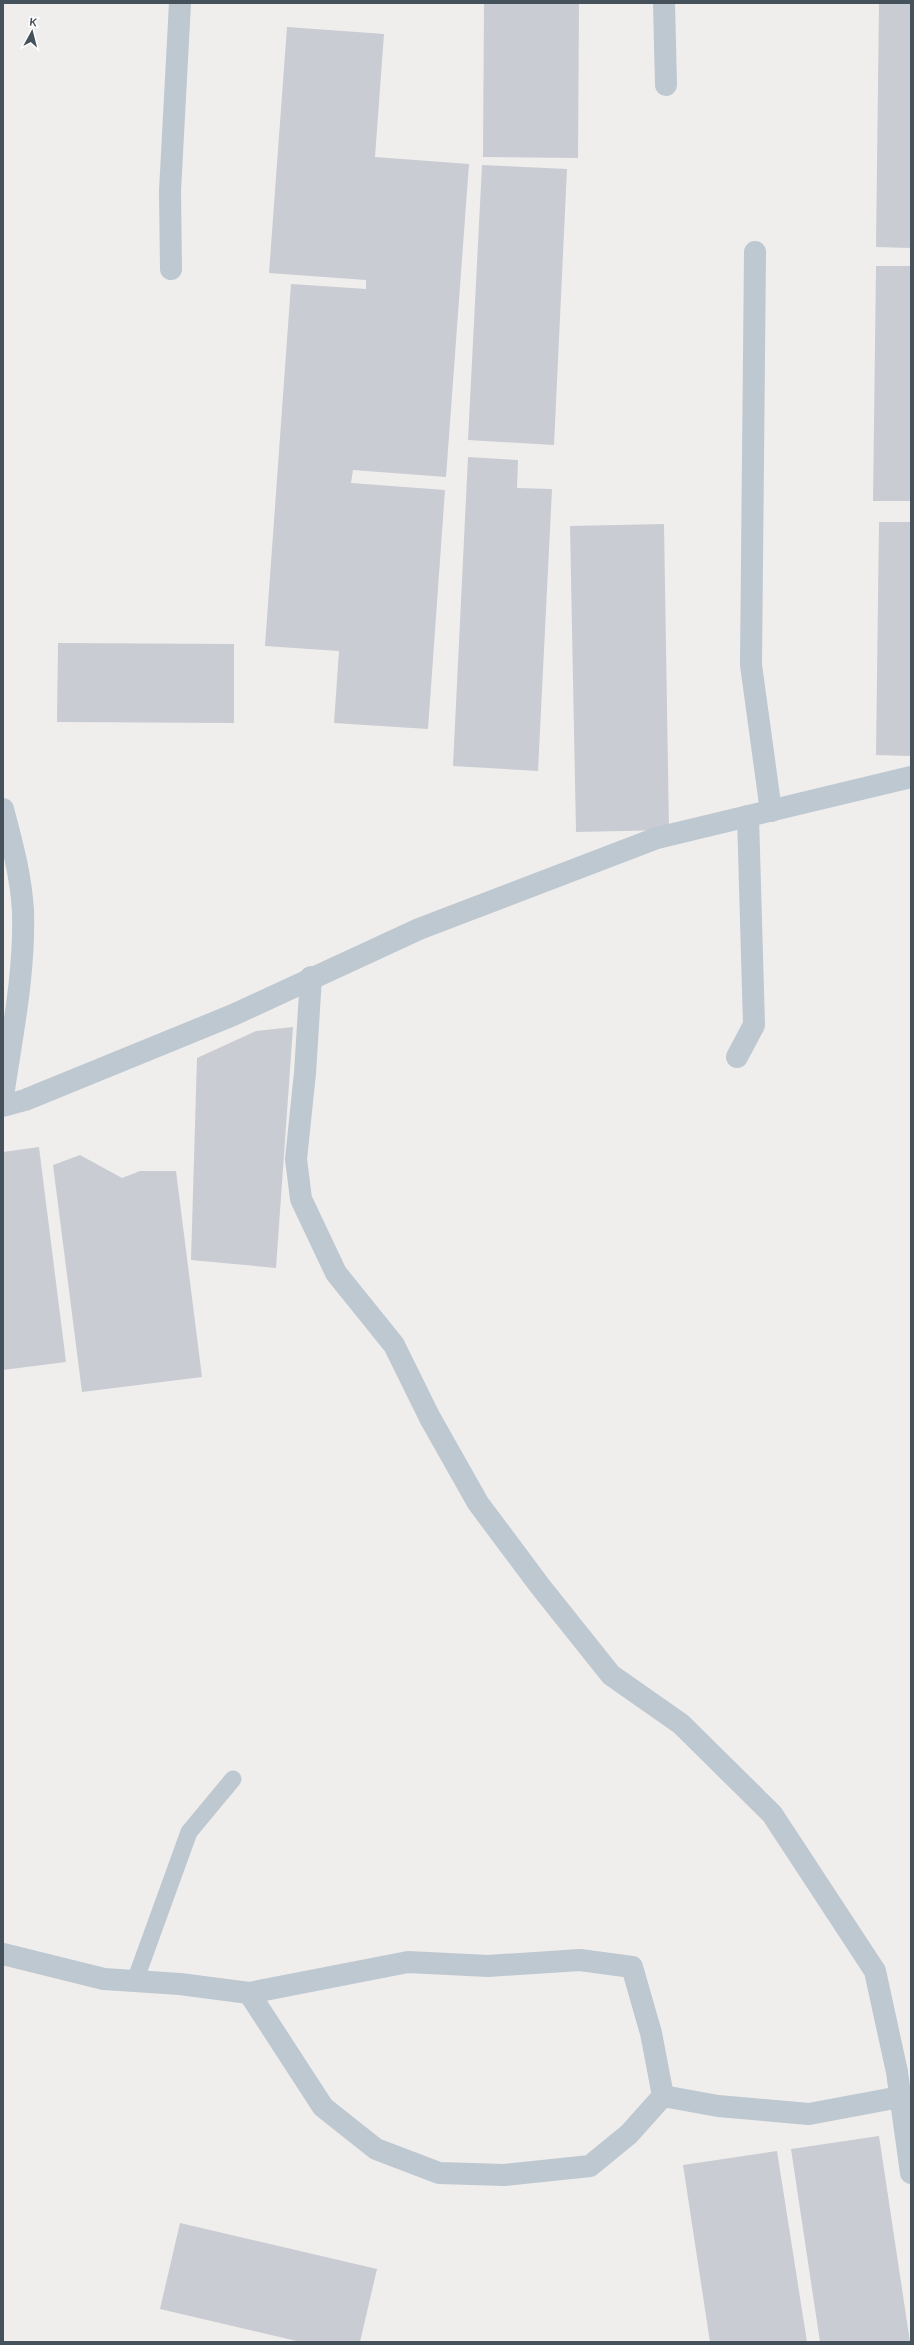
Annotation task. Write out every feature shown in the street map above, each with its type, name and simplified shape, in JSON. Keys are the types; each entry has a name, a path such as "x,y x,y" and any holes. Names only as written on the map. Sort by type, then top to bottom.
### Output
{"street":[{"path":"171,269 170,191 180,3"},
{"path":"664,3 666,85"},
{"path":"756,252 751,665 771,811"},
{"path":"3,1106 25,1100 233,1015 312,977 419,929 657,838 911,777"},
{"path":"3,809 20,882 23,939 22,968 3,1096"},
{"path":"737,1057 754,1025 748,816"},
{"path":"312,977 305,1073 296,1160 301,1199 336,1273 394,1345 430,1418 478,1504 611,1675 681,1724 772,1814 875,1971 900,2097 911,2173"},
{"path":"3,1954 104,1979 250,1993 408,1962 488,1966 580,1960 632,1967 651,2033 663,2096"},
{"path":"250,1993 323,2107 376,2149 439,2173 504,2175 590,2166 629,2134 663,2096"},
{"path":"663,2096 718,2106 810,2114 900,2097"}],"lane":[{"path":"135,1981 188,1832 233,1779"}],"building":[{"path":"484,3 579,3 578,158 483,157"},
{"path":"879,3 911,3 911,248 876,247"},
{"path":"287,27 384,34 375,157 469,164 446,477 353,470 351,483 445,490 428,729 334,723 339,651 265,646 291,284 366,289 366,280 269,273"},
{"path":"482,165 567,169 554,445 468,440"},
{"path":"876,266 911,266 911,501 873,501"},
{"path":"468,457 518,460 517,488 552,489 538,771 453,766"},
{"path":"879,522 911,522 911,756 876,755"},
{"path":"664,524 669,830 576,832 570,526"},
{"path":"58,643 234,644 234,723 57,722"},
{"path":"293,1027 276,1268 191,1260 197,1058 256,1031"},
{"path":"39,1147 66,1362 3,1370 3,1152"},
{"path":"80,1155 122,1178 140,1171 176,1171 202,1377 82,1392 53,1165"},
{"path":"879,2136 910,2342 820,2342 791,2149"},
{"path":"777,2151 807,2342 710,2342 683,2165"},
{"path":"180,2223 377,2269 360,2342 301,2342 160,2309"}]}
